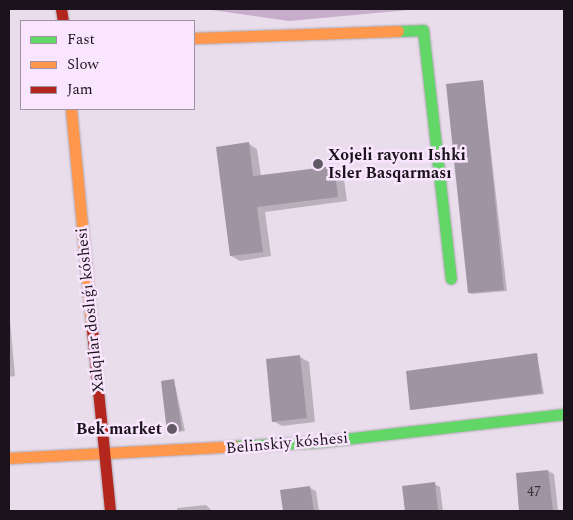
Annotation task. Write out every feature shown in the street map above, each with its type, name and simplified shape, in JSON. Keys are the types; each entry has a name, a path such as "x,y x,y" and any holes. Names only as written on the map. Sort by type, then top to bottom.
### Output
{"street":[{"path":"195,38 423,30 451,278"},
{"name":"Xalqılar doslıǵı kóshesi","path":"71,110 110,511"},
{"name":"Belinskiy kóshesi","path":"9,458 318,442 564,414"}],"shaded area":[{"path":"205,9 419,9 289,21"}],"building":[{"path":"483,80 504,290 468,293 446,84"},
{"path":"249,142 253,176 334,166 338,197 257,207 263,252 230,256 216,147"},
{"path":"537,353 542,393 410,410 406,371"},
{"path":"300,355 307,418 272,422 266,359"},
{"path":"174,379 182,430 167,432 161,381"},
{"path":"548,470 553,511 519,511 516,473"},
{"path":"435,482 438,511 405,511 402,486"},
{"path":"310,486 314,511 283,511 280,490"}],"traffic: fast":[{"path":"398,31 423,30 451,278"},
{"path":"235,446 318,442 564,414"}],"traffic: slow":[{"path":"195,38 398,31"},
{"path":"71,110 92,330"},
{"path":"9,458 235,446"}],"traffic: jam":[{"path":"61,9 63,20"},
{"path":"92,330 110,511"}],"place":[{"name":"Xojeli rayonı Ishki Isler Basqarması","path":"318,164"},
{"name":"Bek market","path":"172,429"}]}
